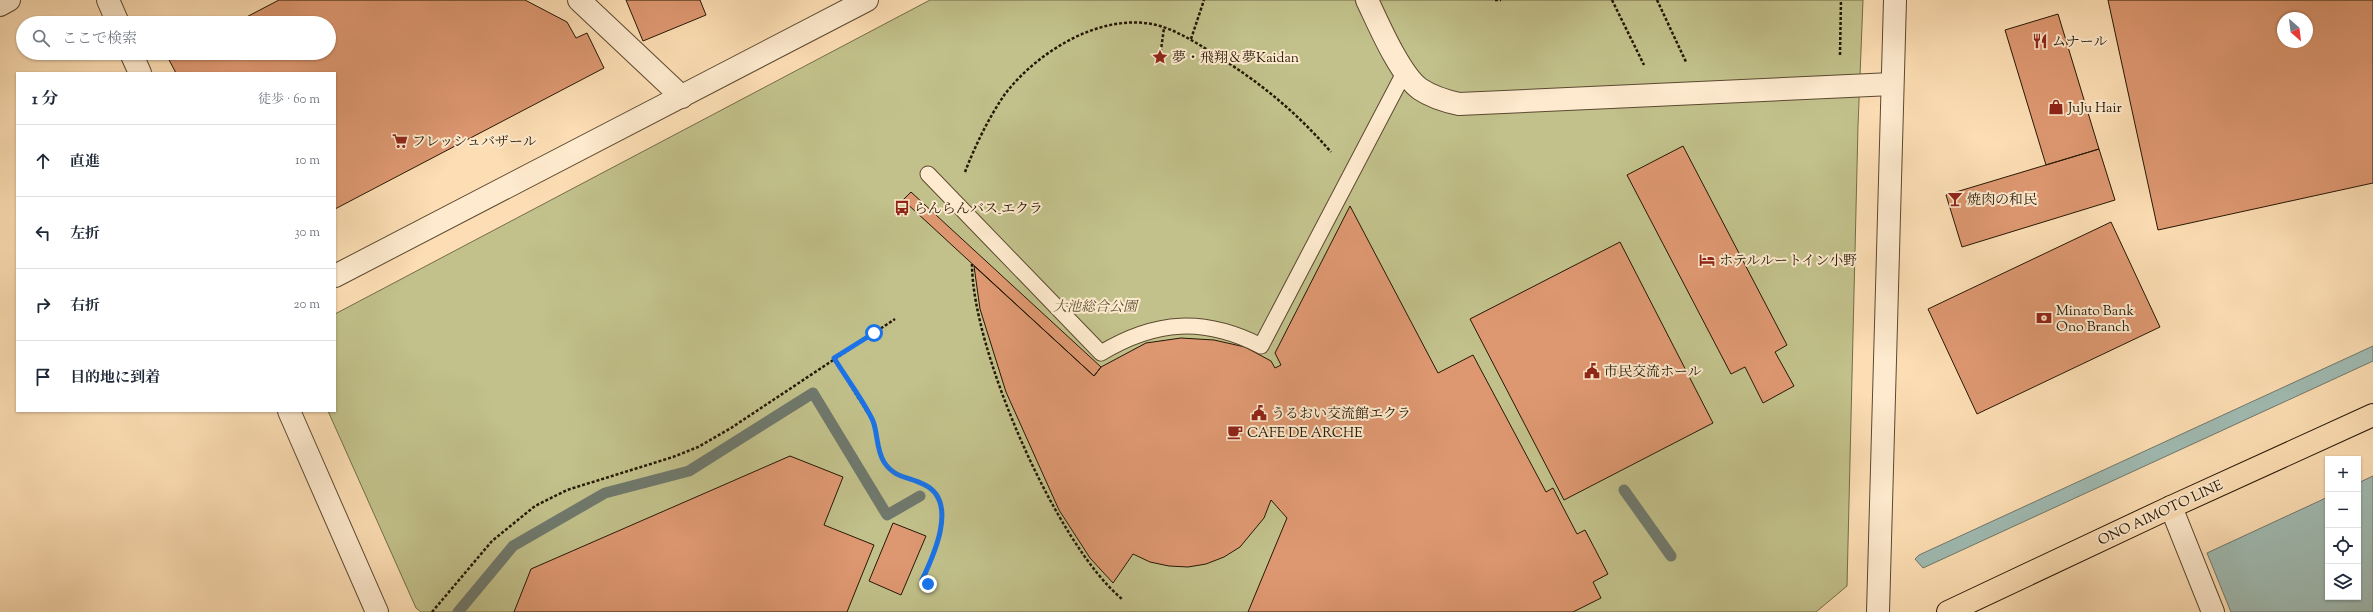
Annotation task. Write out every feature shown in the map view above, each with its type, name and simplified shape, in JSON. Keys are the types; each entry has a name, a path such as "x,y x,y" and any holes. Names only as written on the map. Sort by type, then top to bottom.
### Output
{"main road":[{"name":"ONO AIMOTO LINE","path":"1948,612 2171,507 2373,415"}],"street":[{"path":"0,5 9,0"},
{"path":"108,0 115,16"},
{"path":"579,0 682,97"},
{"path":"336,275 867,0"},
{"path":"1367,0 1404,73 1418,88 1440,100 1459,104 1839,88 1892,84"},
{"path":"1878,612 1895,0"},
{"path":"134,60 140,72"},
{"path":"290,412 377,612"},
{"path":"2171,507 2213,612"}],"lane":[{"path":"928,174 1102,353 1139,334 1180,326 1222,330 1261,346 1404,73"}],"path":[{"path":"1191,39 1204,0"},
{"path":"1495,0 1501,0"},
{"path":"1612,0 1644,66"},
{"path":"1657,0 1686,63"},
{"path":"1839,88 1841,0"},
{"path":"953,200 967,167 1005,95 1026,70 1042,57 1098,28 1121,23 1164,28 1191,39 1266,88 1302,119 1351,174"},
{"path":"1160,57 1164,28"},
{"path":"972,264 974,288 987,348 1020,437 1056,511 1080,549 1108,587 1122,599"},
{"path":"432,612 492,541 535,506 567,490 673,457 698,447 731,428 834,358 895,319"},
{"path":"834,358 872,419 878,450 890,471 903,478 925,485 931,489 936,498 941,528 938,544 922,580 928,584"}],"green space":[{"name":"大池総合公園","path":"930,0 1863,0 1858,126 1847,586 1816,612 421,612 416,608 328,412 336,412 336,313"}],"water":[{"path":"2373,346 2373,361 1923,568 1915,559 1919,555"},
{"path":"2373,476 2373,612 2231,612 2207,553 2325,498 2325,600 2361,600 2361,482"}],"building":[{"name":"フレッシュバザール","path":"279,0 525,0 567,22 576,38 587,33 604,68 336,208 336,72 175,72 169,60 336,60 336,16 248,16"},
{"path":"626,0 700,0 706,15 643,41"},
{"path":"2108,0 2373,0 2373,183 2158,230"},
{"path":"2058,14 2099,149 2046,165 2005,30"},
{"name":"ホテルルートイン小野","path":"1683,146 1787,345 1775,352 1794,386 1763,403 1745,367 1731,374 1627,175"},
{"path":"2099,149 2115,200 1962,247 1946,195"},
{"path":"911,192 1101,367 1094,376 903,200"},
{"name":"うるおい交流館エクラ","path":"1350,206 1438,373 1473,355 1546,492 1553,488 1577,534 1585,530 1608,574 1593,582 1601,598 1573,612 1248,612 1287,518 1271,500 1264,518 1240,547 1224,557 1206,564 1188,567 1169,566 1150,562 1133,554 1113,583 1090,558 1059,510 1006,392 980,309 974,266 1094,376 1101,367 1146,343 1181,338 1214,340 1245,347 1271,361 1275,368 1281,365 1275,353"},
{"name":"Minato Bank Ono Branch","path":"2111,222 2160,327 1977,414 1928,309"},
{"name":"市民交流ホール","path":"1620,242 1713,423 1564,500 1470,319"},
{"path":"790,456 843,477 824,525 874,545 847,612 514,612 531,569"},
{"path":"893,523 926,536 901,595 869,581"}],"waterway":[{"path":"458,612 513,546 605,493 689,471 813,393 887,515 920,496"},
{"path":"1624,490 1671,556"}],"place":[{"name":"ムナール","path":"2040,41"},
{"name":"夢・飛翔＆夢Kaidan","path":"1160,57"},
{"name":"JuJu Hair","path":"2056,107"},
{"name":"フレッシュバザール","path":"400,141"},
{"name":"焼肉の和民","path":"1955,199"},
{"name":"らんらんバス_エクラ","path":"902,208"},
{"name":"ホテルルートイン小野","path":"1707,260"},
{"name":"Minato Bank Ono Branch","path":"2044,318"},
{"name":"市民交流ホール","path":"1592,371"},
{"name":"うるおい交流館エクラ","path":"1259,413"},
{"name":"CAFE DE ARCHE","path":"1235,432"}],"route":[{"path":"874,333 834,358 872,419 878,450 890,471 896,475 918,482 931,489 939,505 941,521 940,536 922,580 928,584"}]}
